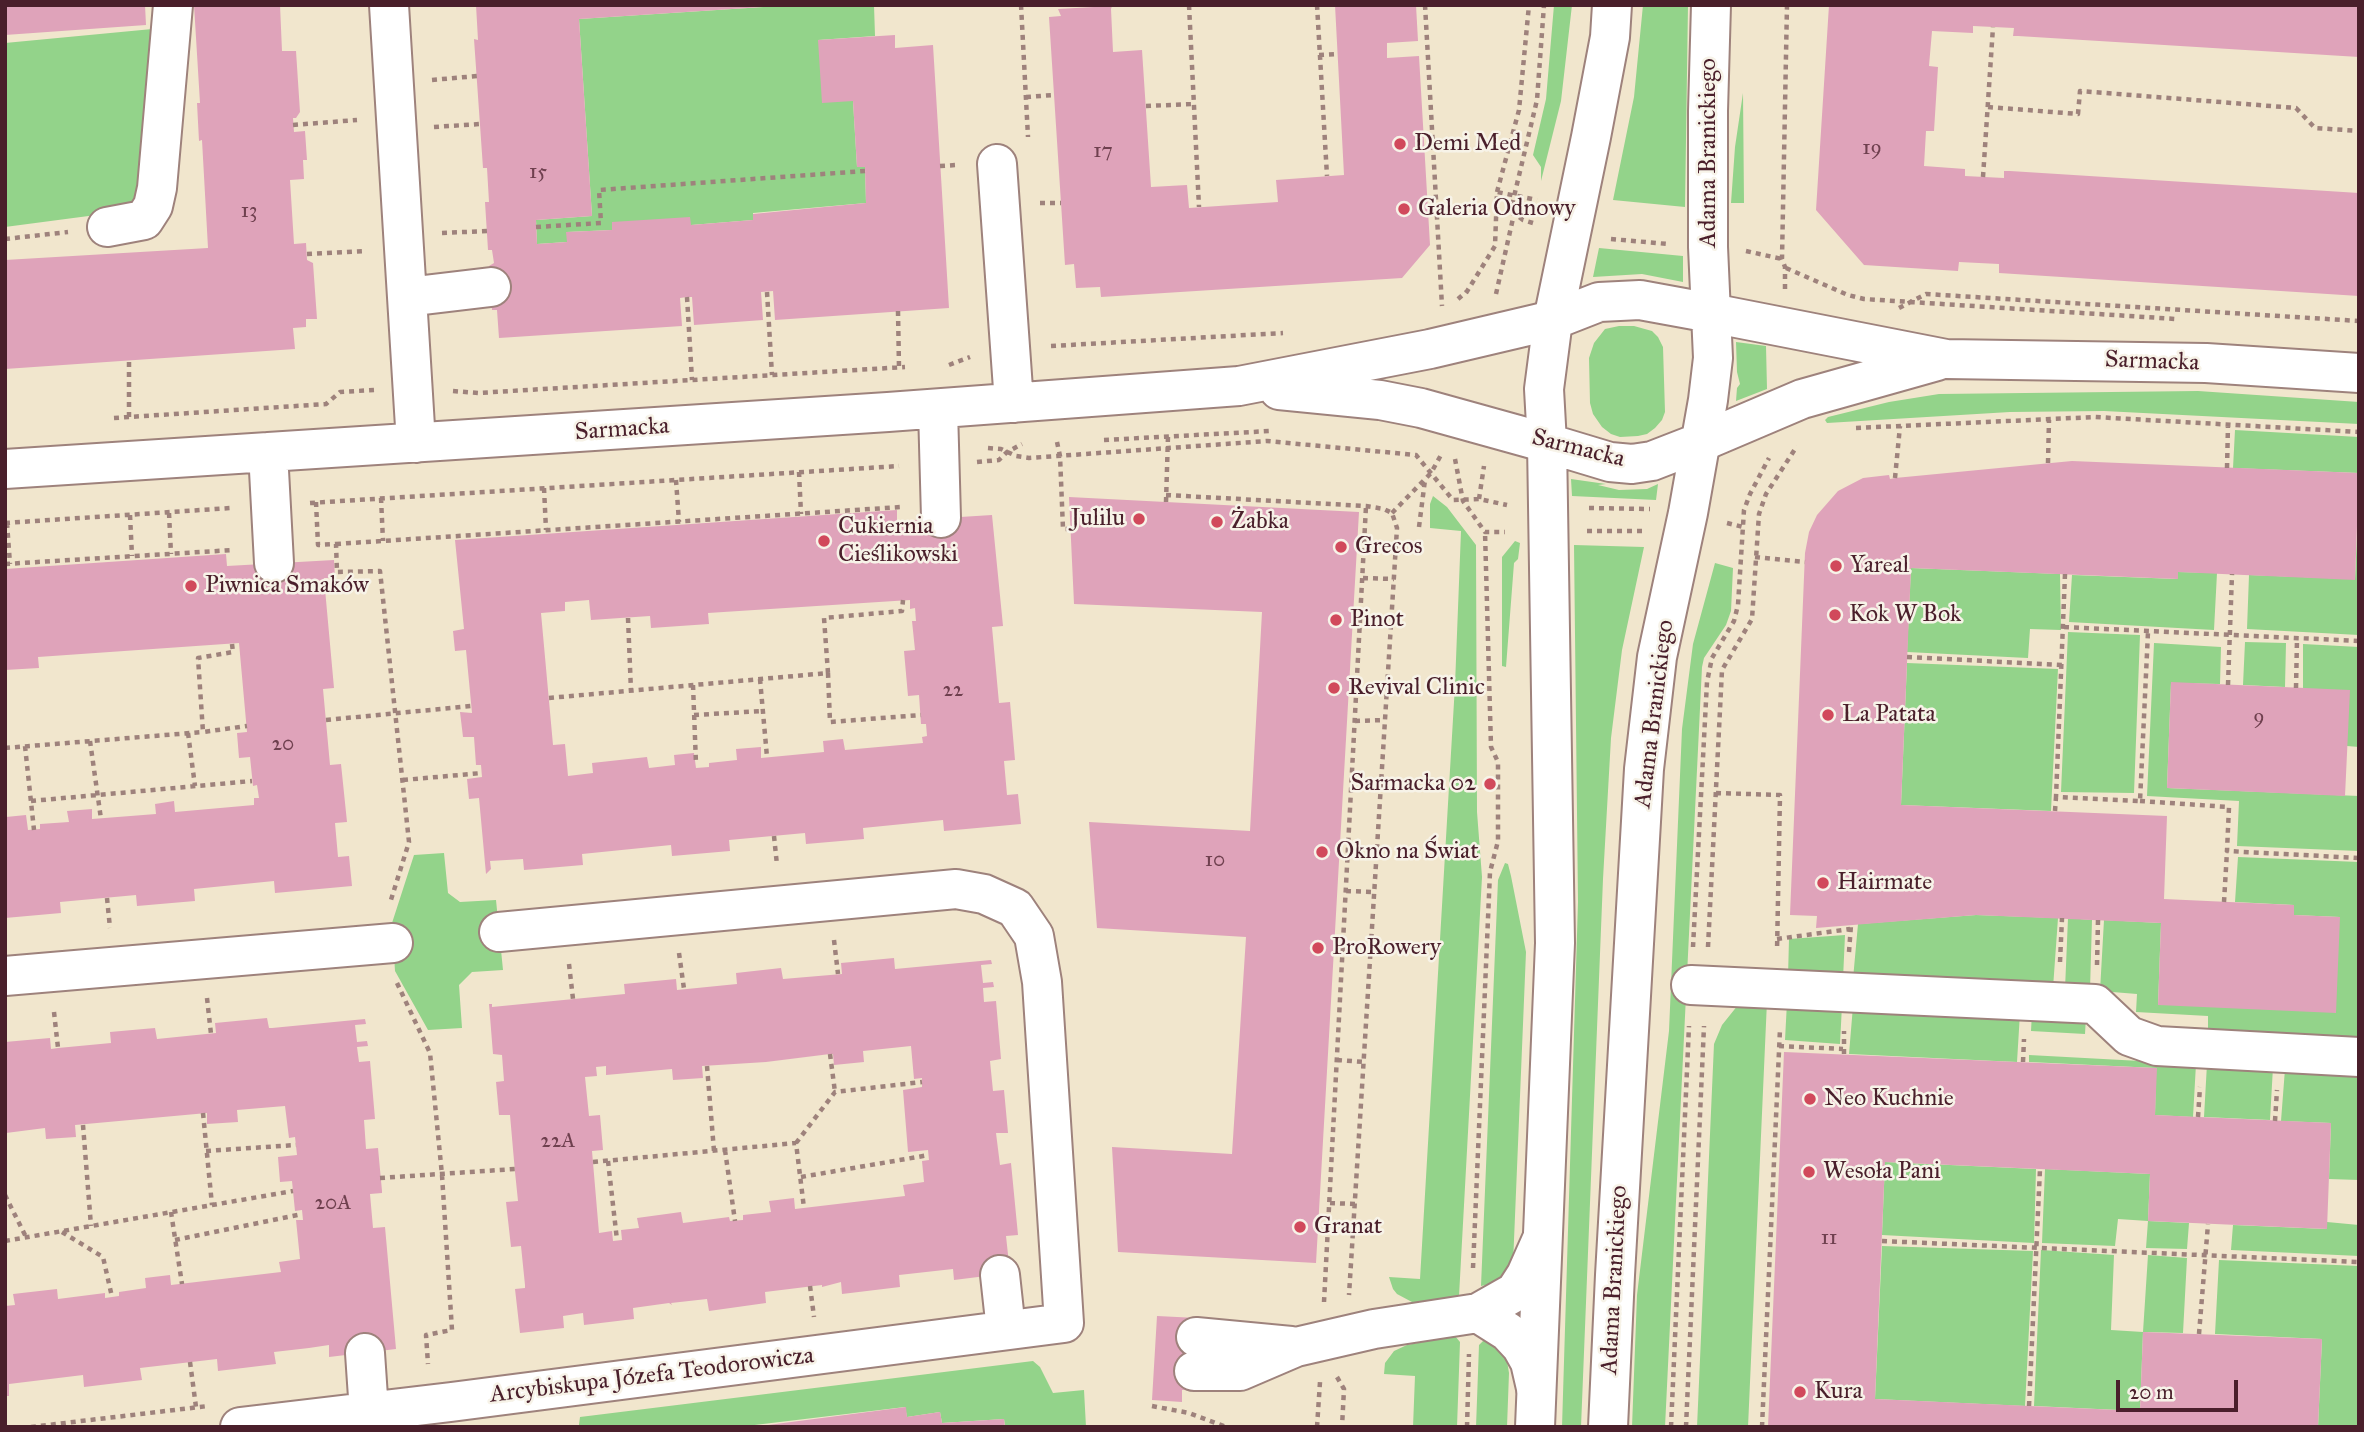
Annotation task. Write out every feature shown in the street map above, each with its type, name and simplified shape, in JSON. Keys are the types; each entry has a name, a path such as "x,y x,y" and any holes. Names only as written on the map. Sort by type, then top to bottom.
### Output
{"street":[{"path":"107,227 144,220 152,205 157,188 173,5"},
{"path":"389,5 416,443"},
{"path":"1535,1427 1555,943 1544,389 1553,320 1593,124 1612,5"},
{"name":"Adama Branickiego","path":"1608,1427 1644,769 1657,657 1701,442 1713,358 1707,111 1711,5"},
{"path":"1013,157 999,204 1014,403"},
{"path":"407,297 491,287"},
{"name":"Sarmacka","path":"5,469 938,409 1239,386 1430,349 1553,320 1599,302 1640,300 1945,359 2206,363 2359,373"},
{"name":"Sarmacka","path":"1239,386 1380,400 1411,406 1460,417 1610,462 1632,464 1661,458 1802,399 1945,359"},
{"path":"938,409 942,519"},
{"path":"268,452 274,562"},
{"name":"Arcybiskupa Józefa Teodorowicza","path":"240,1427 291,1424 369,1412 452,1415 1064,1323 1042,982 1034,936 1015,908 985,894 956,889 499,932"},
{"path":"5,976 393,943"},
{"path":"1690,985 2095,1004 2129,1036 2157,1046 2359,1058"},
{"path":"1195,1354 1240,1343 1316,1343 1374,1329 1474,1314 1515,1292 1542,1239"},
{"path":"1000,1275 1006,1330"},
{"path":"1474,1314 1508,1332 1521,1346 1530,1362 1536,1388"},
{"path":"365,1353 369,1412"}],"path":[{"path":"1013,157 1026,97 1021,5"},
{"path":"1189,5 1199,207"},
{"path":"1317,5 1327,176"},
{"path":"1425,5 1442,314 1466,292 1495,246 1497,192 1519,110 1529,5"},
{"path":"1495,298 1514,214 1514,195 1537,100 1544,5"},
{"path":"1785,293 1786,267 1782,259 1787,5"},
{"path":"1983,177 1993,27"},
{"path":"1320,55 1338,54"},
{"path":"424,80 477,76"},
{"path":"1988,107 2078,114 2080,91 2296,108 2315,128 2359,131"},
{"path":"1026,97 1054,95"},
{"path":"1146,106 1194,104"},
{"path":"293,125 359,120"},
{"path":"427,127 480,124"},
{"path":"536,227 601,223 599,190 865,171"},
{"path":"1497,192 1536,200"},
{"path":"999,204 1061,203"},
{"path":"1514,214 1535,224"},
{"path":"5,239 107,227"},
{"path":"434,233 487,230"},
{"path":"1609,239 1673,245"},
{"path":"307,254 376,250"},
{"path":"1743,251 1782,259"},
{"path":"1786,267 1848,295 1910,302 2183,320"},
{"path":"767,292 772,375"},
{"path":"1466,292 1466,303"},
{"path":"1891,312 1926,294 2359,321"},
{"path":"688,297 692,380"},
{"path":"898,311 899,367"},
{"path":"936,365 949,365 987,350 1297,332"},
{"path":"128,417 129,360"},
{"path":"101,419 326,404 340,393 412,387 478,393 912,367"},
{"path":"1852,429 2095,417 2359,432"},
{"path":"2048,463 2049,420"},
{"path":"2227,468 2228,425"},
{"path":"1895,478 1900,426"},
{"path":"1099,440 1276,431"},
{"path":"1166,502 1168,436"},
{"path":"1803,437 1766,494 1759,514 1755,557 1805,562"},
{"path":"1045,443 1071,441"},
{"path":"233,557 233,550 8,564 6,523 799,472 940,457 989,448 1029,458 1267,441 1416,455 1453,500 1479,499 1511,506"},
{"path":"1057,442 1063,529 1070,529"},
{"path":"940,457 999,460 1021,444 1033,443"},
{"path":"1392,513 1431,473 1443,451 1434,448"},
{"path":"1456,448 1454,457 1463,501 1485,532 1492,747 1498,762 1498,841 1490,872 1474,1314 1467,1427"},
{"path":"1671,1427 1690,985 1707,682 1713,658 1728,634 1738,605 1744,510 1773,453"},
{"path":"1479,499 1484,462"},
{"path":"799,472 801,514"},
{"path":"1419,527 1425,479"},
{"path":"676,480 679,522"},
{"path":"544,488 546,530"},
{"path":"1166,495 1366,506 1392,513 1397,528 1349,1295 1316,1343"},
{"path":"380,498 383,541"},
{"path":"316,502 318,545 901,508"},
{"path":"1317,1427 1316,1343 1330,1203 1366,506"},
{"path":"1583,508 1658,509"},
{"path":"169,512 172,554"},
{"path":"130,515 132,556"},
{"path":"1718,521 1743,527"},
{"path":"1583,531 1652,531"},
{"path":"1485,532 1505,532"},
{"path":"336,544 337,572 349,572"},
{"path":"2055,811 2065,574"},
{"path":"2228,685 2232,574"},
{"path":"1363,578 1394,579"},
{"path":"903,600 902,611 824,618 830,722 921,715"},
{"path":"628,618 631,691"},
{"path":"2064,628 2359,641"},
{"path":"2140,802 2148,632"},
{"path":"2296,688 2297,639"},
{"path":"203,732 198,658 233,652 232,644"},
{"path":"1907,657 2062,665"},
{"path":"549,698 828,673"},
{"path":"760,679 767,757"},
{"path":"693,685 696,764"},
{"path":"326,720 471,706"},
{"path":"694,715 763,710"},
{"path":"1355,721 1385,720"},
{"path":"5,748 247,726"},
{"path":"188,733 195,786"},
{"path":"90,741 101,819"},
{"path":"24,746 34,830"},
{"path":"403,780 482,772"},
{"path":"31,802 252,781"},
{"path":"1716,793 1780,795 1777,939 1779,1046 1762,1427"},
{"path":"2056,797 2229,807 2224,902"},
{"path":"2227,851 2359,858"},
{"path":"1346,891 1374,892"},
{"path":"1777,939 1850,929"},
{"path":"1779,1046 1843,1049"},
{"path":"804,1208 796,1143 835,1092 830,1054"},
{"path":"1337,1060 1364,1062"},
{"path":"707,1066 714,1151"},
{"path":"835,1092 922,1082"},
{"path":"203,1113 212,1205"},
{"path":"83,1125 91,1226"},
{"path":"593,1162 796,1143"},
{"path":"206,1151 296,1145"},
{"path":"725,1150 735,1221"},
{"path":"801,1177 929,1155"},
{"path":"608,1161 617,1240"},
{"path":"380,1178 515,1169"},
{"path":"2029,1406 2040,1169"},
{"path":"5,1241 293,1191"},
{"path":"5,1195 26,1237"},
{"path":"1330,1203 1355,1204"},
{"path":"171,1212 182,1284"},
{"path":"175,1240 302,1214"},
{"path":"2199,1334 2208,1224"},
{"path":"61,1232 103,1256 112,1297"},
{"path":"1882,1241 2359,1262"},
{"path":"810,1286 813,1309"},
{"path":"426,1335 428,1366"},
{"path":"1316,1343 1344,1390 1342,1427"},
{"path":"190,1362 195,1407"},
{"path":"1153,1406 1189,1413 1226,1427"}],"green space":[{"path":"794,5 874,5 875,36 818,40 853,101 857,167 865,167 866,203 753,213 753,220 691,225 612,222 612,230 567,232 567,242 537,244 536,220 592,216 579,19"},
{"path":"1554,5 1572,5 1561,101 1541,181 1541,167 1533,155 1546,99"},
{"path":"1643,5 1688,5 1685,207 1613,200 1634,97"},
{"path":"163,28 134,210 5,227 5,43"},
{"path":"1743,93 1744,203 1731,203 1735,147"},
{"path":"1599,248 1683,256 1683,282 1642,274 1593,277"},
{"path":"1634,326 1652,331 1663,347 1665,412 1655,428 1638,436 1620,437 1611,434 1593,414 1590,403 1589,358 1594,343 1605,329"},
{"path":"1736,342 1766,346 1767,389 1736,401 1740,384"},
{"path":"2198,391 2359,402 2359,424 2104,411 2010,412 1827,423 1825,420 1889,402 1939,394"},
{"path":"2235,430 2359,437 2359,473 2233,468"},
{"path":"1571,479 1606,484 1598,485 1619,490 1647,489 1658,484 1656,500 1572,496"},
{"path":"2359,492 2359,635 2247,629 2249,575 2355,579"},
{"path":"1433,496 1447,507 1476,545 1477,812 1482,877 1459,1296 1421,1303 1412,1302 1397,1294 1389,1277 1420,1279 1455,685 1461,531 1430,528 1430,504"},
{"path":"1515,541 1520,543 1518,559 1514,563 1506,667 1502,666 1502,557"},
{"path":"1574,545 1644,547 1622,650 1611,738 1581,1427 1562,1427 1578,902"},
{"path":"1715,563 1733,568 1731,611 1726,625 1704,658 1702,667 1665,1427 1632,1427 1637,1295 1669,1031 1682,729 1693,644"},
{"path":"1911,568 2060,574 2061,630 2030,629 2028,658 1907,652"},
{"path":"2178,572 2217,573 2214,630 2069,622 2072,575 2177,579"},
{"path":"2068,632 2140,635 2134,793 2061,792"},
{"path":"2245,642 2286,643 2285,687 2243,685"},
{"path":"2154,643 2221,647 2220,684 2171,683 2167,788 2359,796 2359,851 2237,846 2239,801 2147,796"},
{"path":"2303,644 2359,647 2359,747 2347,746 2303,688"},
{"path":"1907,663 2058,669 2051,811 1901,805"},
{"path":"444,853 448,893 460,902 496,900 503,970 472,972 459,985 462,1028 428,1030 395,971 392,923 414,855"},
{"path":"2238,857 2359,862 2359,1046 2208,1038 2208,1016 2136,1012 2137,994 2100,991 2104,920 2161,923 2158,1005 2340,917 2294,915 2294,905 2235,902"},
{"path":"1505,863 1508,864 1511,876 1526,952 1513,1264 1498,1282 1481,1286 1498,880"},
{"path":"1976,915 2058,918 2053,988 1853,979 1858,924"},
{"path":"2068,918 2092,920 2090,990 2065,989"},
{"path":"1845,935 1843,979 1788,977 1789,939"},
{"path":"1767,1001 1748,1427 1697,1427 1714,1044 1722,1025 1738,1005"},
{"path":"1787,1002 1842,1005 1840,1044 1785,1040"},
{"path":"1853,1006 2020,1013 2017,1062 1849,1054"},
{"path":"2032,1012 2086,1016 2085,1034 2031,1031"},
{"path":"2029,1055 2196,1064 2193,1117 2155,1115 2156,1068 2029,1062"},
{"path":"2207,1064 2273,1067 2270,1120 2204,1117"},
{"path":"2285,1069 2359,1072 2359,1180 2329,1179 2331,1123 2281,1121"},
{"path":"1885,1162 2036,1169 2034,1243 1882,1235"},
{"path":"2045,1169 2150,1174 2148,1221 2118,1219 2115,1246 2042,1243"},
{"path":"2148,1221 2189,1223 2187,1249 2146,1248"},
{"path":"2327,1222 2359,1225 2359,1256 2231,1250 2233,1225 2326,1229"},
{"path":"1882,1246 2033,1251 2025,1406 1875,1399"},
{"path":"2041,1250 2114,1255 2111,1330 2143,1332 2140,1411 2034,1406"},
{"path":"2148,1255 2187,1258 2183,1333 2143,1332"},
{"path":"2219,1260 2359,1266 2359,1427 2318,1427 2322,1339 2215,1334"},
{"path":"1455,1336 1460,1342 1457,1427 1413,1427 1415,1376 1384,1374 1385,1363 1394,1351 1407,1345"},
{"path":"1486,1338 1506,1355 1509,1373 1507,1427 1476,1427 1479,1345"},
{"path":"1033,1361 1040,1367 1053,1393 1084,1390 1086,1427 1005,1426 1004,1419 942,1423 940,1412 907,1417 905,1407 738,1427 579,1425 580,1417"}],"building":[{"path":"5,5 145,5 146,25 5,35"},
{"path":"194,5 280,5 282,51 296,51 300,112 293,118 294,132 305,131 307,160 303,160 304,179 290,180 294,244 306,243 307,260 313,263 317,319 306,319 306,327 293,328 295,349 5,369 5,260 208,248 202,140 199,141 197,103 200,103"},
{"path":"476,5 762,5 579,19 592,216 536,220 537,244 567,242 566,232 612,230 612,222 690,217 691,225 753,220 753,214 866,203 865,167 857,167 853,101 822,103 818,40 895,35 895,48 933,45 949,308 775,320 773,291 761,292 763,320 694,325 692,297 687,297 680,298 682,326 499,338 497,310 492,310 489,266 494,263 492,250 488,250 485,202 489,202 487,168 483,168 474,39 478,40"},
{"path":"1335,5 1416,5 1418,41 1387,43 1387,58 1419,56 1430,245 1402,278 1101,297 1100,287 1076,288 1074,264 1065,265 1049,17 1061,16 1058,9 1112,6 1113,52 1142,50 1151,187 1187,185 1189,208 1278,202 1276,180 1344,175"},
{"path":"1829,5 2359,5 2359,57 2013,36 2014,28 1973,26 1973,33 1932,31 1929,66 1938,67 1934,131 1926,131 1924,166 1965,169 1965,176 2004,178 2004,171 2010,171 2359,193 2359,296 1999,273 1999,264 1959,262 1958,271 1864,265 1816,210"},
{"path":"2072,461 2359,473 2355,580 2178,572 2178,579 1911,568 1901,805 2167,816 2164,899 2294,905 2294,915 2340,917 2336,1013 2158,1005 2161,923 1976,915 1816,928 1817,916 1790,915 1805,553 1809,532 1817,515 1838,491 1863,478 1889,475 1890,479"},
{"path":"1069,497 1359,512 1316,1263 1118,1252 1112,1147 1232,1154 1246,937 1097,928 1089,822 1250,831 1262,612 1074,604"},
{"path":"897,510 897,521 992,515 1003,626 992,627 999,703 1010,702 1015,760 1004,761 1007,795 1018,794 1021,824 944,831 943,820 863,828 864,839 806,844 805,833 729,840 730,851 672,856 671,845 582,854 583,865 524,870 523,859 490,861 491,869 486,874 479,798 469,799 467,779 482,777 481,765 476,765 474,737 463,737 460,712 472,713 466,650 455,651 453,631 464,629 455,540","holes":["589,600 591,620 650,616 651,628 709,624 708,613 910,600 910,609 915,608 916,621 912,621 915,650 904,651 908,696 919,695 921,724 926,724 927,736 922,737 923,743 845,750 843,739 823,741 824,752 761,758 761,747 736,749 737,760 709,763 709,767 696,768 694,753 674,755 675,765 649,768 647,757 592,763 593,773 568,776 565,744 553,745 541,613 565,611 565,602"]},
{"path":"226,554 227,566 334,560 335,578 324,578 334,688 323,689 330,765 341,764 347,822 335,823 338,857 349,856 352,886 275,893 274,881 194,889 195,901 137,906 136,895 60,902 61,913 5,918 6,817 26,815 28,830 40,829 40,824 69,822 67,811 92,809 92,819 156,814 155,804 174,801 175,812 254,805 254,798 259,798 257,785 253,786 250,757 239,758 237,733 247,732 239,643 38,657 39,668 5,670 5,569"},
{"path":"2171,682 2350,690 2345,796 2167,788"},
{"path":"894,958 895,969 991,960 992,964 981,965 983,983 993,982 994,987 983,988 984,1002 996,1001 1001,1059 990,1061 993,1091 1004,1090 1008,1133 996,1133 1000,1165 1011,1163 1018,1235 1006,1236 1010,1273 954,1280 953,1269 899,1275 900,1287 842,1294 841,1282 822,1287 765,1292 766,1303 709,1311 707,1299 633,1308 634,1319 584,1325 583,1313 563,1316 564,1328 520,1333 515,1289 525,1288 521,1246 511,1247 506,1202 518,1201 510,1115 499,1115 496,1082 504,1081 502,1055 493,1054 489,1004 492,1004 492,1007 625,994 624,984 676,979 677,990 737,984 736,973 781,968 783,979 842,974 841,963","holes":["911,1046 914,1079 922,1078 922,1087 903,1090 908,1152 928,1150 929,1160 922,1161 924,1182 903,1185 905,1196 795,1209 794,1198 769,1201 771,1212 743,1215 743,1220 730,1221 729,1217 683,1223 681,1212 637,1218 639,1228 621,1230 622,1240 613,1241 612,1231 599,1233 592,1151 603,1150 600,1115 589,1116 585,1077 597,1076 596,1067 606,1066 606,1075 672,1069 673,1080 703,1078 702,1066 830,1054 833,1054 834,1065 864,1062 863,1051"]},
{"path":"267,1018 269,1028 365,1019 366,1024 355,1025 357,1042 367,1041 368,1046 357,1047 359,1062 370,1061 375,1119 364,1120 366,1149 378,1148 382,1191 370,1194 373,1228 385,1227 396,1349 329,1357 329,1345 274,1352 276,1364 218,1371 217,1359 140,1368 142,1380 84,1387 83,1375 9,1384 9,1396 5,1396 5,1306 15,1305 13,1294 57,1289 58,1299 105,1293 105,1298 119,1296 119,1292 146,1288 145,1278 170,1275 171,1285 281,1272 279,1262 300,1259 296,1220 303,1220 302,1210 295,1211 292,1181 280,1182 278,1157 297,1155 295,1137 289,1138 285,1106 237,1110 238,1122 207,1124 207,1113 75,1125 76,1137 46,1139 45,1128 6,1133 5,1042 50,1038 51,1049 111,1043 110,1032 155,1028 157,1039 216,1033 215,1023"},
{"path":"1784,1052 2157,1068 2155,1115 2331,1123 2327,1229 2148,1221 2150,1174 1885,1162 1875,1399 2140,1411 2143,1332 2322,1339 2318,1427 1768,1427"},
{"path":"1157,1316 1197,1318 1193,1390 1182,1390 1182,1402 1152,1400"},
{"path":"906,1407 907,1417 940,1412 942,1423 1004,1419 1005,1427 753,1427"}],"place":[{"name":"Demi Med","path":"1400,144"},
{"name":"Galeria Odnowy","path":"1404,209"},
{"name":"Julilu","path":"1139,519"},
{"name":"Żabka","path":"1217,522"},
{"name":"Cukiernia Cieślikowski","path":"824,541"},
{"name":"Grecos","path":"1341,547"},
{"name":"Yareal","path":"1836,566"},
{"name":"Piwnica Smaków","path":"191,586"},
{"name":"Kok W Bok","path":"1835,615"},
{"name":"Pinot","path":"1336,620"},
{"name":"Revival Clinic","path":"1334,688"},
{"name":"La Patata","path":"1828,715"},
{"name":"Sarmacka 02","path":"1490,784"},
{"name":"Okno na Świat","path":"1322,852"},
{"name":"Hairmate","path":"1823,883"},
{"name":"ProRowery","path":"1318,948"},
{"name":"Neo Kuchnie","path":"1810,1099"},
{"name":"Wesoła Pani","path":"1809,1172"},
{"name":"Granat","path":"1300,1227"},
{"name":"Kura","path":"1800,1392"}]}
